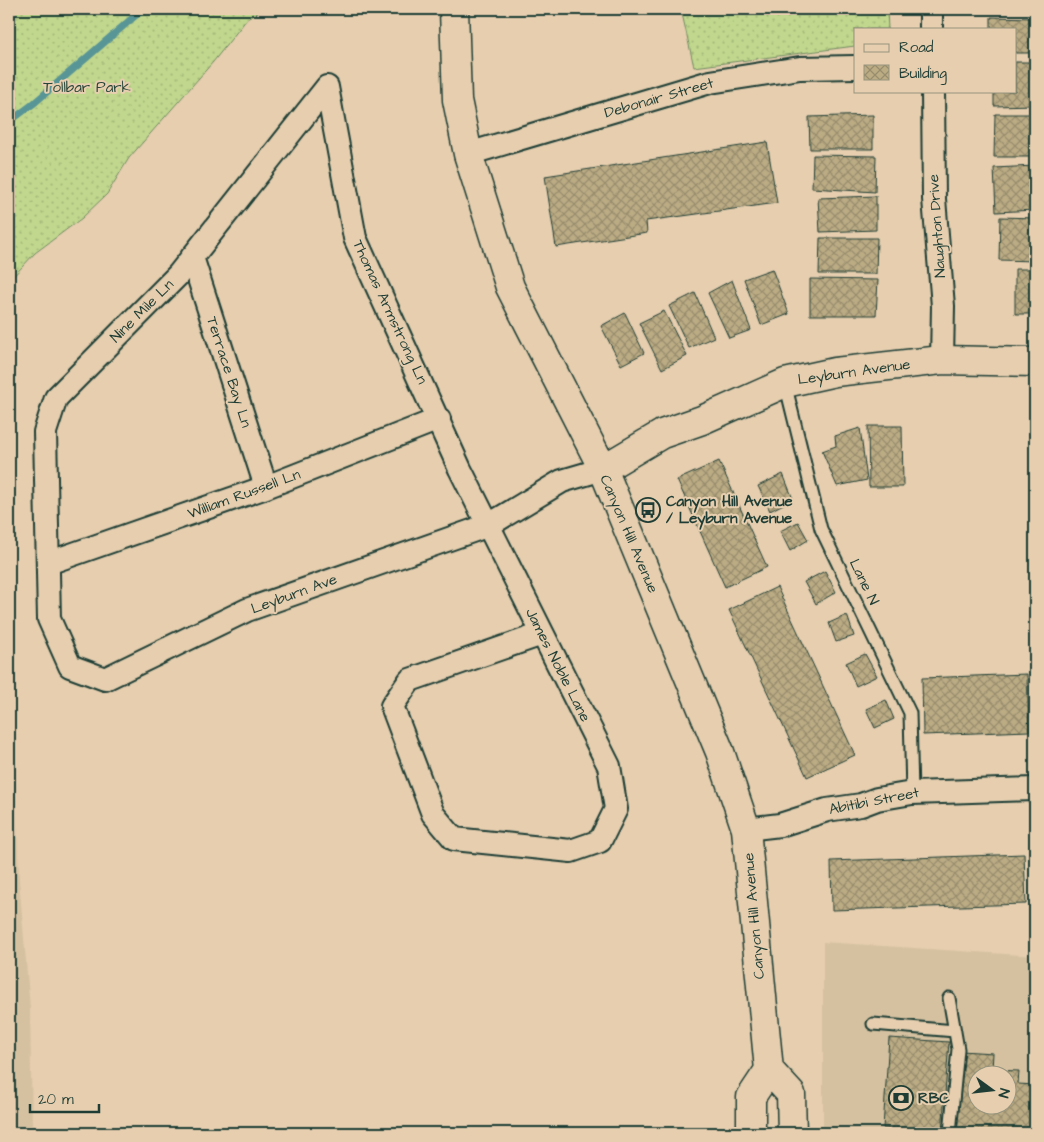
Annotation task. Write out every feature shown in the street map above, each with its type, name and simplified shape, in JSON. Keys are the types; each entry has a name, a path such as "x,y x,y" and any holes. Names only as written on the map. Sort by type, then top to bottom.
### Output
{"street":[{"name":"Canyon Hill Avenue","path":"454,9 456,100 468,154 510,287 603,469 720,752 746,829 769,1070"},
{"path":"931,9 932,28"},
{"name":"Debonair Street","path":"468,154 710,82 800,68 854,67"},
{"name":"Nine Mile Ln","path":"105,679 70,666 49,619 45,432 56,398 178,275 327,87"},
{"name":"Thomas Armstrong Ln","path":"327,87 355,238 489,525"},
{"name":"Naughton Drive","path":"933,92 934,199 943,306 942,360"},
{"name":"Terrace Bay Ln","path":"192,257 266,487"},
{"name":"Leyburn Avenue","path":"603,469 662,434 702,420 785,383 834,372 942,360 1035,362"},
{"name":"William Russell Ln","path":"48,563 266,487 439,419"},
{"name":"Leyburn Ave","path":"105,679 247,610 489,525 562,481 603,469"},
{"name":"James Noble Lane","path":"489,525 609,766 616,809 600,841 571,851 454,839 433,814 392,706 410,680 542,634"},
{"name":"Abitibi Street","path":"746,829 780,825 827,810 912,793 1035,789"},
{"path":"750,1133 751,1097 769,1070 791,1094 792,1133"}],"lane":[{"name":"Lane N","path":"785,383 821,529 910,713 912,793"},
{"path":"949,998 958,1049 950,1133"},
{"path":"873,1024 955,1031"}],"shaded area":[{"path":"9,606 19,880 30,1008 32,1130 9,1129"},
{"path":"823,942 1035,956 1035,1133 823,1133"}],"green space":[{"name":"Tollbar Park","path":"9,9 264,9 247,19 213,62 129,158 107,194 82,218 35,253 9,281"},
{"path":"681,9 887,9 888,28 854,28 854,46 694,67"}],"building":[{"path":"991,17 1035,18 1035,53 1016,53 1016,28 991,28"},
{"path":"1016,62 1035,62 1035,105 994,106 994,92 1016,92"},
{"path":"995,114 1035,114 1035,157 994,157"},
{"path":"873,115 873,149 810,149 809,117"},
{"path":"767,142 777,203 646,221 647,233 556,247 545,176"},
{"path":"813,155 876,156 875,192 812,188"},
{"path":"1035,166 1035,210 996,212 994,168"},
{"path":"876,196 876,230 820,232 818,198"},
{"path":"1000,217 1035,218 1035,261 999,260"},
{"path":"820,238 877,238 876,274 819,274"},
{"path":"772,269 789,314 761,325 744,279"},
{"path":"1015,269 1035,269 1035,314 1015,314"},
{"path":"810,279 878,280 876,315 810,315"},
{"path":"732,280 751,330 729,338 708,293"},
{"path":"695,293 714,337 689,348 669,306"},
{"path":"664,311 687,356 662,369 639,323"},
{"path":"625,313 644,353 621,365 601,326"},
{"path":"868,426 902,426 903,487 869,487"},
{"path":"860,428 867,480 837,486 822,451 836,446 835,436"},
{"path":"719,461 767,567 725,587 677,480"},
{"path":"783,474 793,499 770,511 758,486"},
{"path":"798,522 808,540 790,551 780,531"},
{"path":"825,571 836,592 816,604 804,582"},
{"path":"777,587 855,755 807,777 729,610"},
{"path":"847,615 854,636 836,642 829,623"},
{"path":"865,654 877,676 856,686 846,663"},
{"path":"1027,674 1029,731 923,735 922,678"},
{"path":"886,700 894,719 875,728 866,709"},
{"path":"1024,854 1026,904 832,910 831,861"},
{"path":"889,1038 949,1042 942,1132 883,1128"},
{"path":"961,1051 993,1053 992,1064 966,1064 966,1114 1016,1114 1016,1071 1019,1071 1018,1084 1035,1085 1035,1133 955,1133"}],"waterway":[{"path":"9,122 33,104 143,9"}],"place":[{"name":"Canyon Hill Avenue / Leyburn Avenue","path":"648,510"},
{"name":"RBC","path":"901,1098"}]}
